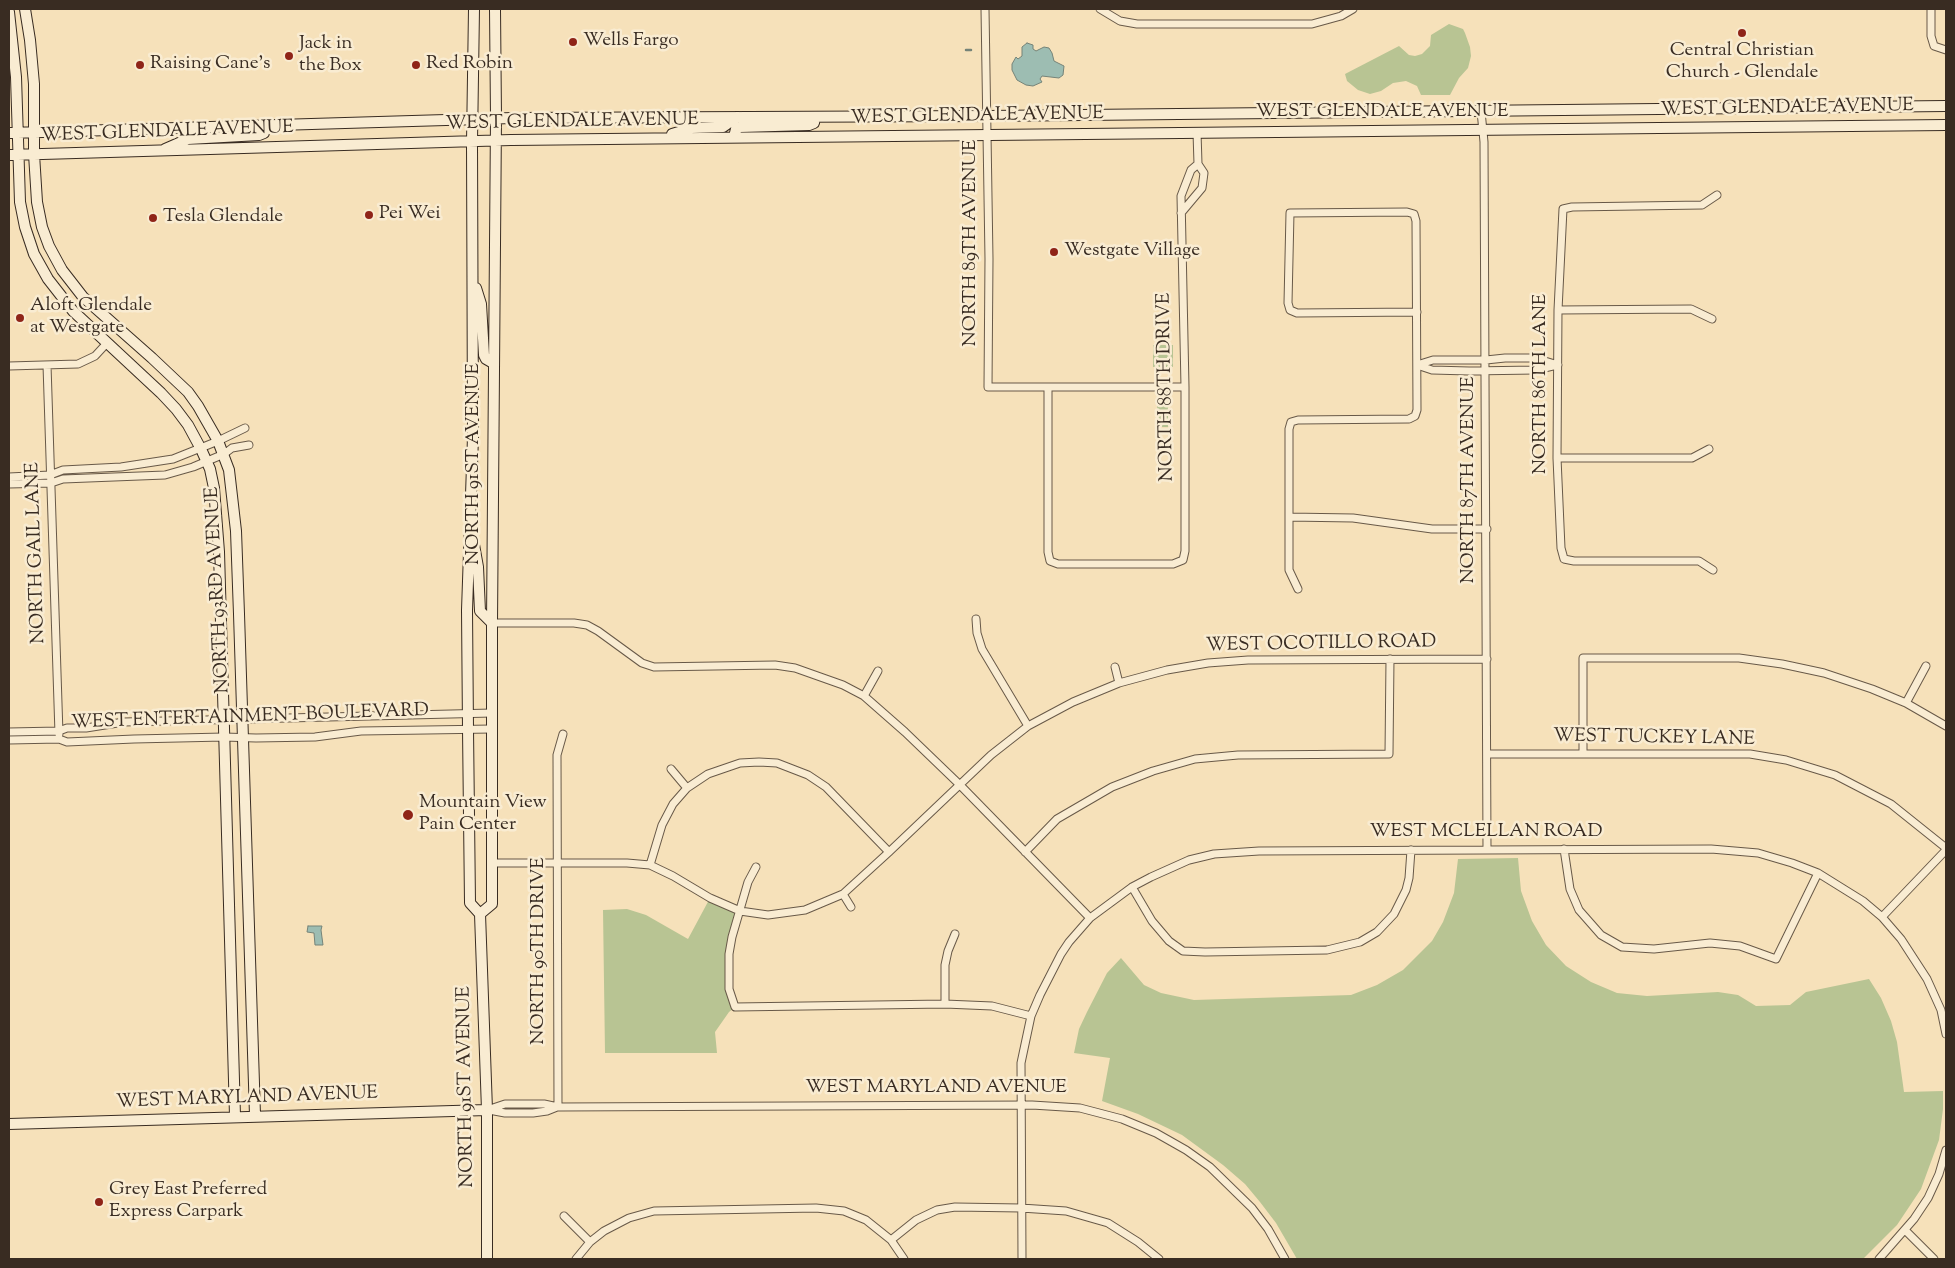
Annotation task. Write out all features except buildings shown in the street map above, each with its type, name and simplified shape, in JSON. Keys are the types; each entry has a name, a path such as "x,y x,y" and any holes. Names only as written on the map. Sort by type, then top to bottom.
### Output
{"main road":[{"name":"NORTH 93RD AVENUE","path":"24,9 34,73 36,132 34,154 37,202 40,219 49,246 62,270 83,297 188,392 198,406 224,454 232,482 235,514 243,720 255,1115"},
{"name":"NORTH 91ST AVENUE","path":"474,9 472,119 473,437 467,632 468,729 470,903 480,914 487,1110 487,1259"},
{"name":"NORTH 91ST AVENUE","path":"480,914 492,904 495,9"},
{"name":"NORTH 93RD AVENUE","path":"9,12 14,48 13,155 24,226 34,254 48,279 64,301 161,393 188,425 207,461 214,488 224,720 235,1116"},
{"name":"WEST GLENDALE AVENUE","path":"13,133 496,118 987,116 1946,106"},
{"path":"1197,114 1197,132"},
{"path":"660,138 692,128 723,127 736,117"},
{"path":"734,137 736,129 740,127 810,125 814,123 816,117"},
{"name":"WEST GLENDALE AVENUE","path":"13,155 660,138 1946,125"},
{"path":"162,151 188,139 262,135 265,131 265,126"},
{"path":"473,278 482,304 484,355 486,359 493,363"},
{"path":"470,528 478,567 480,611 492,623"},
{"name":"WEST MARYLAND AVENUE","path":"9,1124 255,1115 487,1110"}],"street":[{"name":"NORTH 89TH AVENUE","path":"985,9 989,259 988,387 1048,387"},
{"path":"1100,9 1120,21 1137,24 1312,24 1341,16 1353,9"},
{"path":"1931,9 1931,36 1934,46 1946,50"},
{"name":"NORTH 87TH AVENUE","path":"1481,111 1484,142 1488,849"},
{"path":"1181,213 1202,188 1204,173 1198,164 1197,132"},
{"name":"NORTH 88TH DRIVE","path":"1048,387 1048,552 1050,561 1058,564 1173,564 1183,560 1185,551 1181,196 1191,170 1198,164"},
{"path":"1188,181 1202,188"},
{"name":"NORTH 86TH LANE","path":"1713,570 1698,561 1574,561 1564,559 1561,548 1558,458 1558,310 1563,209 1572,207 1702,205 1717,195"},
{"path":"1298,589 1288,570 1289,428 1291,422 1298,420 1409,419 1415,416 1417,410 1417,312 1416,221 1414,214 1407,212 1290,213 1288,303 1290,310 1297,313 1417,312"},
{"path":"1558,310 1691,309 1712,319"},
{"path":"9,366 72,365 84,362 95,356 107,343"},
{"path":"1526,358 1526,370"},
{"path":"1417,365 1432,360 1526,358 1535,358 1558,365"},
{"name":"NORTH GAIL LANE","path":"47,365 59,735"},
{"path":"1417,365 1432,370 1536,370 1558,365"},
{"path":"1048,387 1184,387"},
{"path":"9,477 50,475 63,470 107,468 159,462 186,456 245,428"},
{"path":"9,484 51,483 63,479 165,475 182,471 207,461 224,454 232,448 249,446"},
{"path":"1558,458 1692,458 1709,449"},
{"path":"1289,517 1353,518 1432,529 1487,529"},
{"path":"976,619 977,633 982,649 1028,726"},
{"path":"492,623 574,623 587,625 642,663 654,667 775,666 795,668 864,696 959,784 1090,918 1069,942 1045,982 1031,1016 1021,1063 1022,1259"},
{"path":"1583,754 1583,658 1739,658 1760,660 1847,679 1906,703 1946,726"},
{"path":"1024,852 1057,819 1112,787 1153,771 1195,759 1238,755 1389,754 1390,659"},
{"name":"WEST OCOTILLO ROAD","path":"959,784 991,755 1028,726 1073,702 1119,683 1167,670 1208,662 1248,660 1487,659"},
{"path":"1906,703 1926,666"},
{"path":"1115,667 1119,683"},
{"path":"864,696 878,671"},
{"name":"WEST ENTERTAINMENT BOULEVARD","path":"9,740 59,735 67,728 86,728 124,722 492,713"},
{"name":"WEST ENTERTAINMENT BOULEVARD","path":"9,732 59,735 67,742 224,737 315,737 361,731 492,729"},
{"name":"NORTH 90TH DRIVE","path":"558,1107 557,754 562,734"},
{"name":"WEST TUCKEY LANE","path":"1487,754 1750,754 1786,760 1835,775 1882,799 1910,818 1946,849"},
{"path":"650,865 662,825 673,804 687,788 708,774 740,763 777,763 808,775 826,787 890,852"},
{"path":"671,768 687,788"},
{"path":"492,863 627,863 650,865 710,898 740,910 768,915 805,910 843,894 890,852 959,784"},
{"name":"WEST MCLELLAN ROAD","path":"1090,918 1132,887 1169,868 1189,860 1214,854 1259,851 1488,849 1737,850 1776,857 1818,873 1863,901 1882,917 1901,939 1927,979 1943,1009 1946,1034"},
{"path":"1564,849 1570,889 1578,910 1601,935 1622,947 1654,949 1710,943 1740,946 1776,959 1818,873"},
{"path":"1882,917 1946,849"},
{"path":"1132,887 1152,921 1169,941 1183,951 1327,950 1360,942 1377,932 1394,914 1407,884 1411,850"},
{"path":"756,867 748,882 729,954 729,990 735,1007 945,1004 992,1006 1031,1016"},
{"path":"843,894 851,907"},
{"path":"945,1004 944,966 955,934"},
{"name":"WEST MARYLAND AVENUE","path":"487,1110 505,1113 533,1113 558,1107 1020,1105 1061,1106 1100,1112 1136,1124 1170,1140 1210,1167 1237,1191 1268,1229 1285,1259"},
{"path":"1880,1259 1905,1230 1928,1198 1939,1174 1946,1150"},
{"path":"891,1240 916,1220 937,1210 955,1207 1066,1211 1108,1224 1138,1242 1159,1259"},
{"path":"576,1259 590,1242 604,1231 629,1218 654,1210 816,1208 844,1211 866,1220 891,1240 904,1259"},
{"path":"564,1216 590,1242"},
{"path":"1905,1230 1934,1259"}],"green space":[{"path":"1449,24 1463,29 1470,47 1471,56 1468,68 1459,78 1450,95 1421,95 1417,86 1406,81 1393,83 1381,91 1370,94 1358,90 1347,81 1345,74 1399,46 1409,55 1422,54 1430,46 1431,35"},
{"path":"1153,345 1173,345 1173,367 1153,367"},
{"path":"1157,405 1168,405 1168,427 1158,427"},
{"path":"1518,858 1521,891 1532,921 1546,945 1566,966 1591,982 1617,993 1647,996 1718,992 1738,995 1756,1006 1790,1005 1806,992 1869,979 1881,998 1891,1021 1897,1042 1904,1092 1943,1091 1943,1109 1939,1140 1921,1189 1897,1225 1863,1259 1297,1259 1276,1223 1260,1202 1245,1184 1223,1165 1182,1135 1138,1114 1102,1101 1110,1058 1074,1053 1079,1029 1087,1012 1107,973 1121,958 1144,985 1161,993 1194,1000 1351,995 1377,985 1403,970 1432,941 1443,922 1454,893 1458,859"},
{"path":"710,898 740,911 729,969 735,1007 729,1012 715,1032 717,1053 605,1053 603,910 627,909 646,915 688,939"}],"water":[{"path":"1027,43 1033,45 1033,49 1036,51 1044,47 1049,48 1054,61 1064,66 1063,75 1059,78 1042,76 1040,79 1042,82 1033,86 1026,85 1017,80 1012,70 1012,64 1016,57 1018,59 1022,56 1022,47"},
{"path":"308,926 322,926 323,945 315,945 314,933 307,932"}],"waterway":[{"path":"966,50 971,50"}],"place":[{"name":"Central Christian Church - Glendale","path":"1742,33"},
{"name":"Wells Fargo","path":"573,42"},
{"name":"Jack in the Box","path":"289,56"},
{"name":"Raising Cane's","path":"140,65"},
{"name":"Red Robin","path":"416,65"},
{"name":"Pei Wei","path":"369,215"},
{"name":"Tesla Glendale","path":"153,218"},
{"name":"Westgate Village","path":"1054,252"},
{"name":"Aloft Glendale at Westgate","path":"20,318"},
{"name":"Mountain View Pain Center","path":"408,815"},
{"name":"Grey East Preferred Express Carpark","path":"99,1202"}]}
